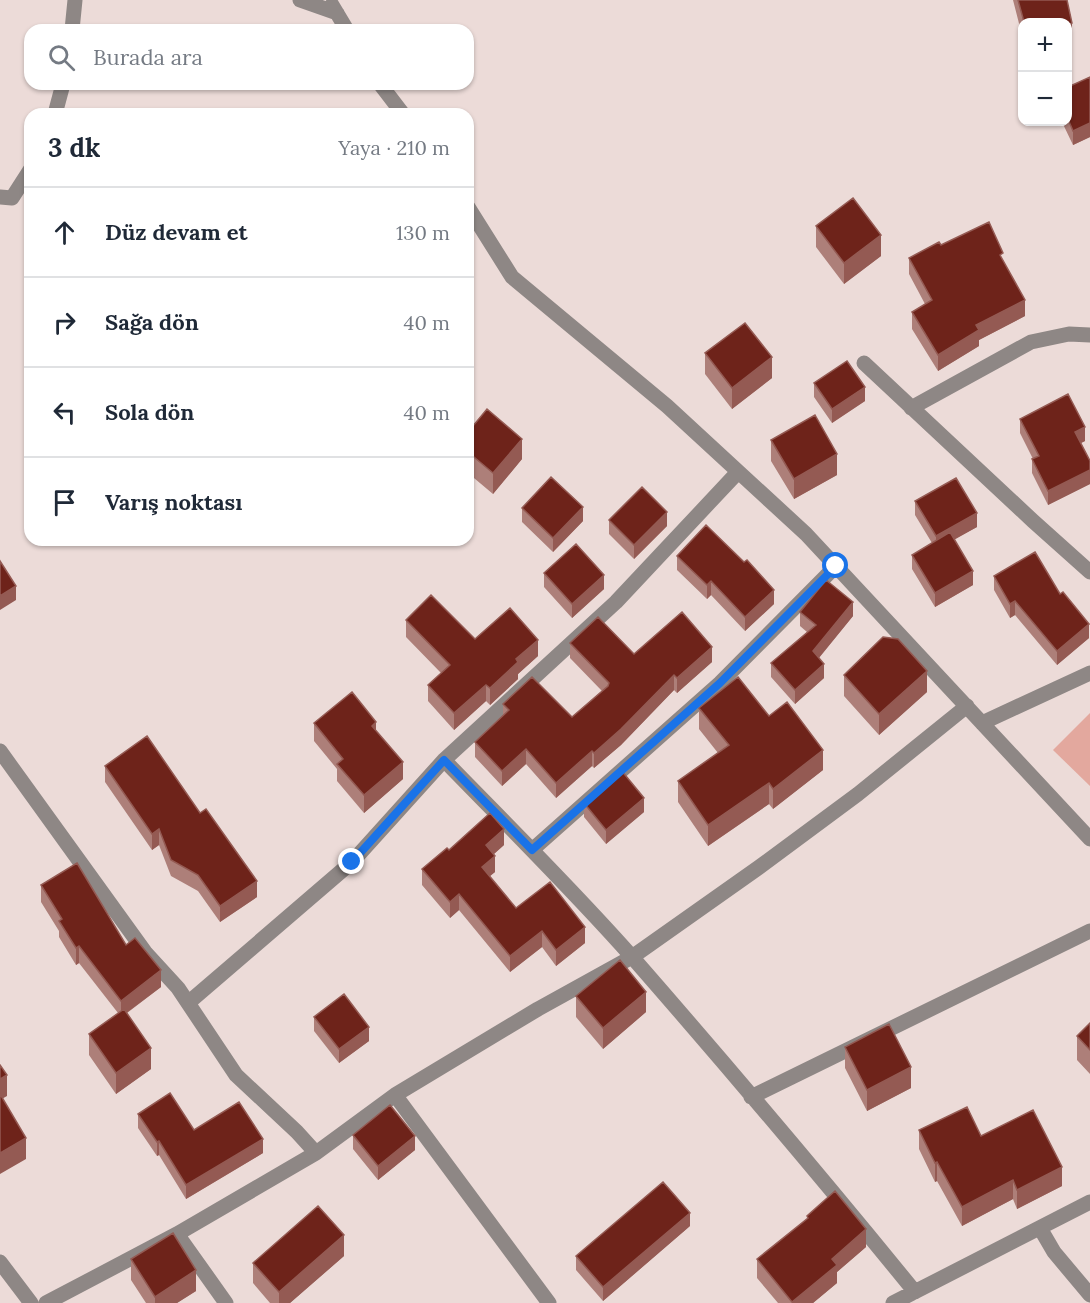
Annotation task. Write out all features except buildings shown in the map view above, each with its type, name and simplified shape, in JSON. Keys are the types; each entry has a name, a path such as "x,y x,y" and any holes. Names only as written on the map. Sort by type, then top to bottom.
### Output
{"street":[{"path":"73,24 75,0"},
{"path":"300,0 333,7 343,24"},
{"path":"57,108 61,90"},
{"path":"385,90 398,108"},
{"path":"0,197 12,198 24,179"},
{"path":"474,217 512,277 667,406 806,534 1090,839"},
{"path":"911,408 1031,342 1069,333 1090,334"},
{"path":"864,363 1090,572"},
{"path":"189,1004 352,862 444,760 616,602 738,472"},
{"path":"532,850 720,683 836,566"},
{"path":"982,723 1090,673"},
{"path":"46,1303 177,1234 316,1153 395,1095 538,1009 632,957 849,801 967,706"},
{"path":"0,751 145,952 178,988 236,1074 316,1153"},
{"path":"444,760 632,957 751,1097 782,1129 915,1292"},
{"path":"751,1097 1090,931"},
{"path":"395,1095 549,1303"},
{"path":"893,1303 1090,1202"},
{"path":"1040,1228 1054,1252 1090,1295"},
{"path":"177,1234 226,1303"},
{"path":"0,1262 31,1303"}],"shaded area":[{"path":"1090,713 1090,786 1053,750"}],"route":[{"path":"352,862 444,760 532,850 720,683 836,566"}]}
